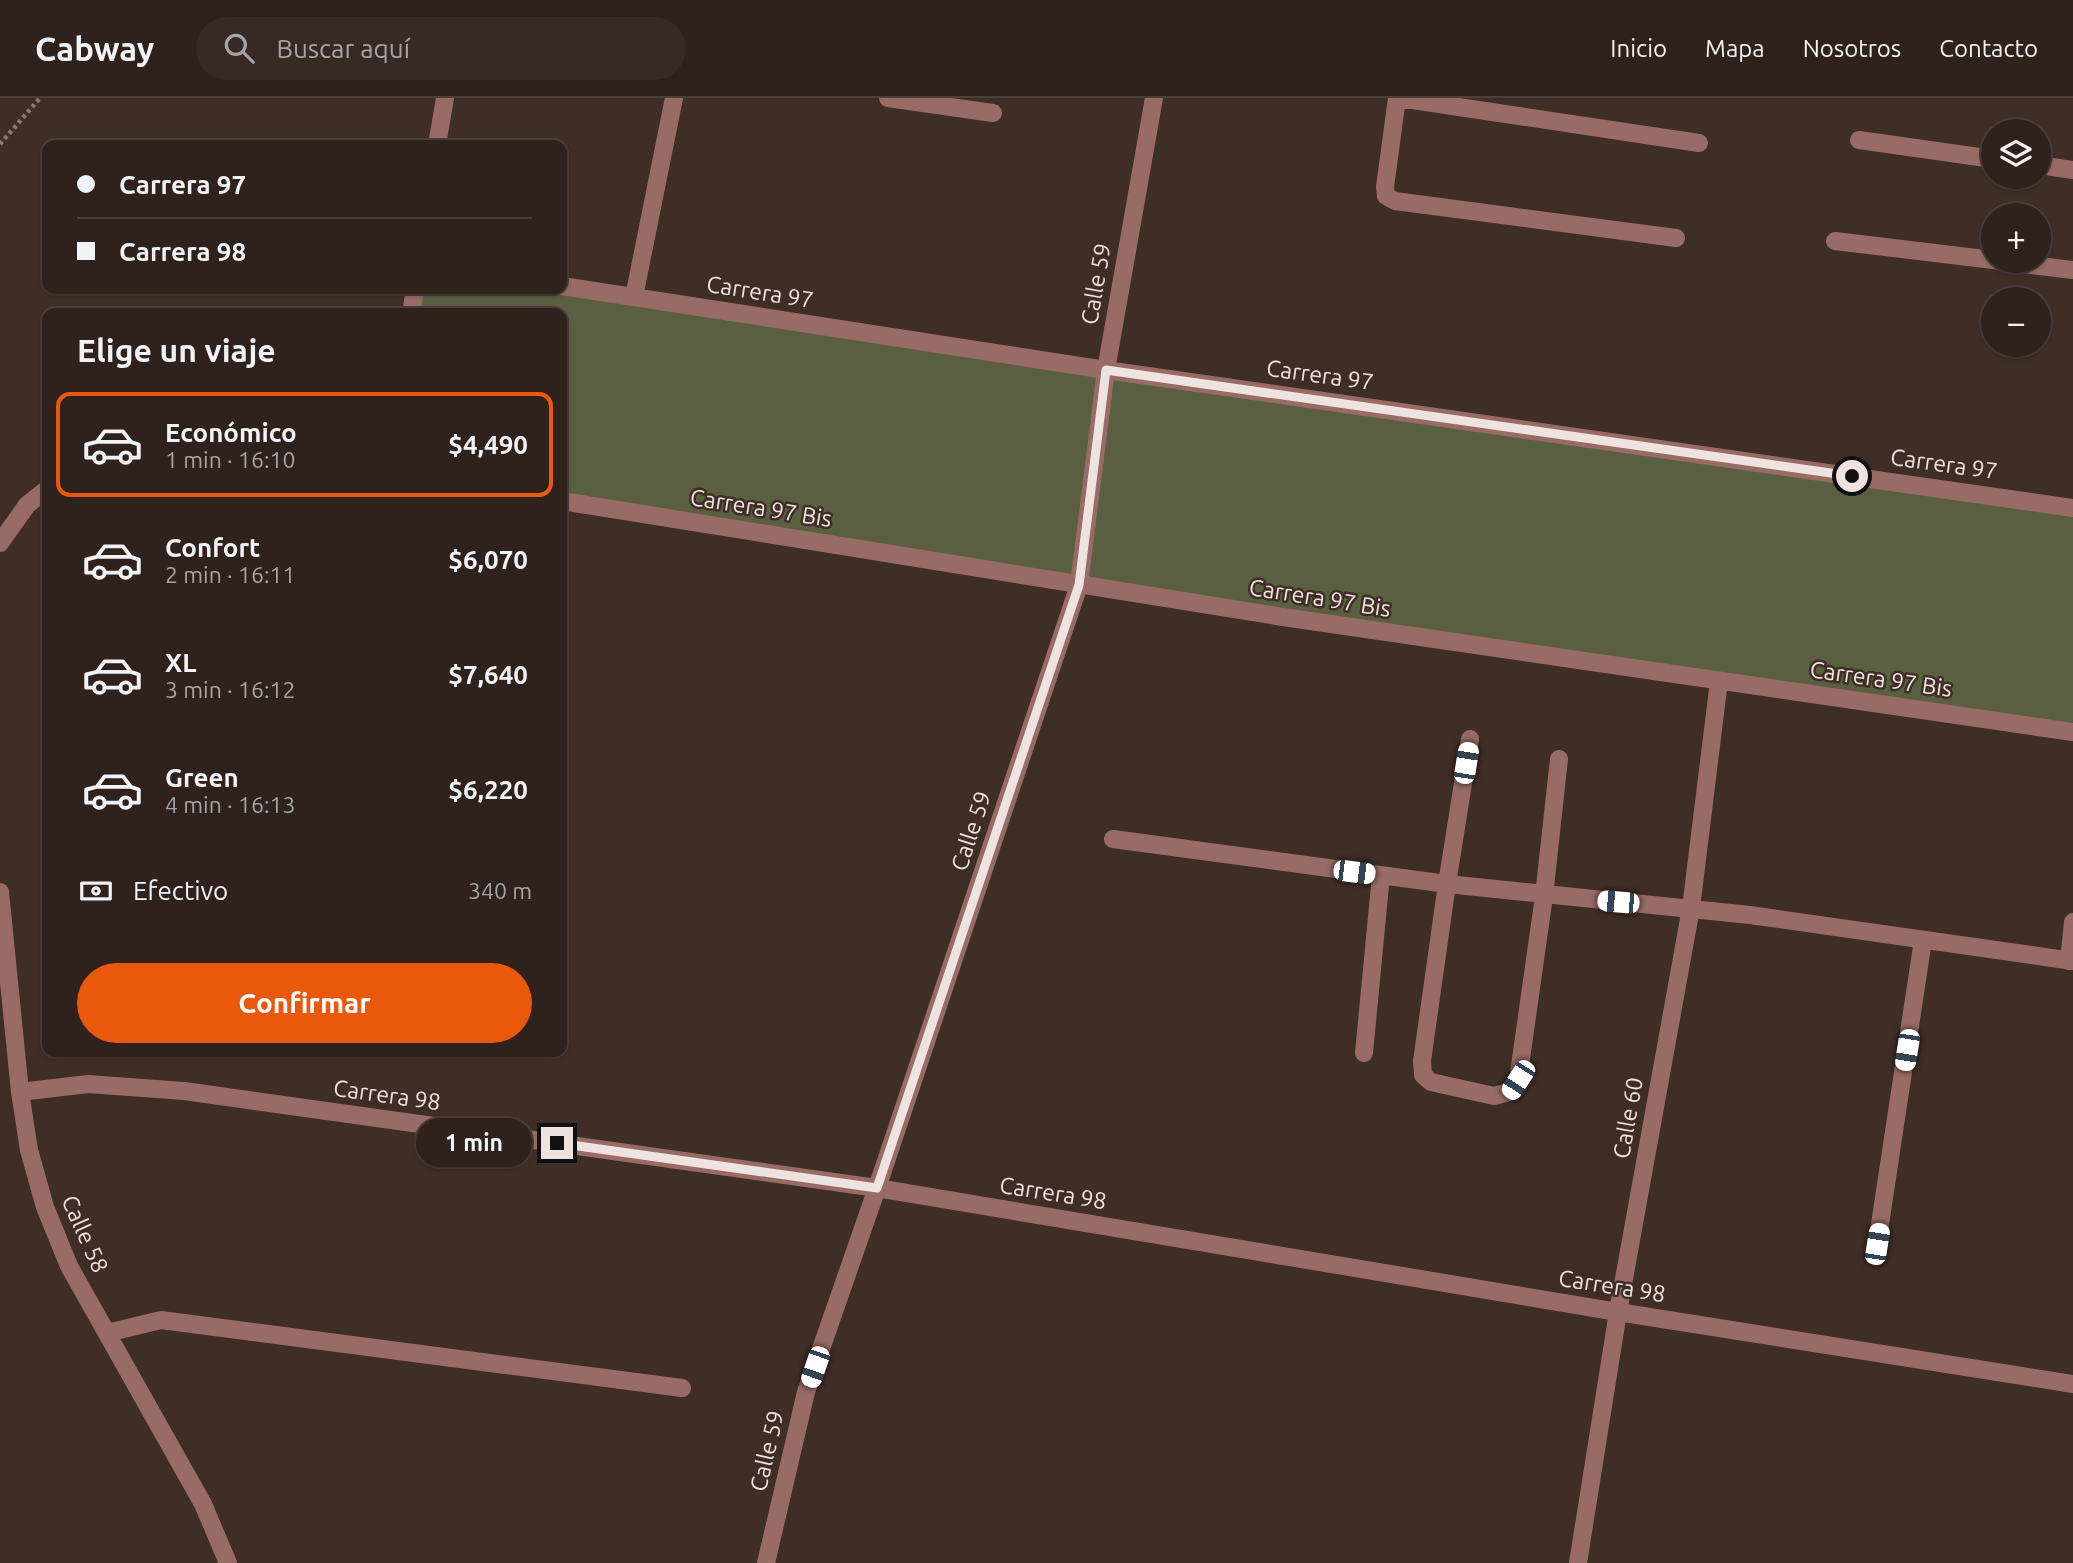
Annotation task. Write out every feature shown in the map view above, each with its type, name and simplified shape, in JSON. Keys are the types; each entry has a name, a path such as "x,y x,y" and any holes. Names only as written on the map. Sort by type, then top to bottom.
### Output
{"street":[{"path":"438,140 444,98"},
{"path":"634,297 674,98"},
{"path":"888,98 993,113"},
{"name":"Calle 59","path":"766,1563 807,1392 1079,585 1106,370 1154,98"},
{"path":"1676,238 1395,201 1387,196 1385,187 1398,98 1699,143"},
{"path":"1859,140 1981,157"},
{"path":"2051,167 2073,170"},
{"path":"1835,241 1981,258"},
{"path":"2051,267 2073,270"},
{"name":"Carrera 97","path":"567,287 1106,370 2073,508"},
{"path":"0,543 27,505 42,493"},
{"name":"Carrera 97 Bis","path":"567,501 1283,617 2073,732"},
{"name":"Calle 60","path":"1578,1563 1619,1312 1691,908 1719,681"},
{"path":"1470,739 1422,1062 1423,1075 1432,1082 1494,1096 1510,1092 1518,1080 1544,896 1559,759"},
{"path":"1113,839 1544,896 1691,908 2071,961 2073,922"},
{"path":"1364,1053 1381,875"},
{"name":"Calle 58","path":"0,892 20,1092 29,1150 45,1207 69,1266 203,1504 228,1563"},
{"path":"1877,1244 1923,940"},
{"name":"Carrera 98","path":"20,1092 88,1084 184,1091 877,1188 1619,1312 2073,1384"},
{"path":"107,1333 161,1320 682,1388"}],"path":[{"path":"0,144 40,98"}],"green space":[{"path":"567,290 2073,508 2073,732 567,502 567,308 412,308 414,294 567,294"}],"route":[{"path":"557,1143 877,1188 1079,585 1106,370 1852,476"}]}
